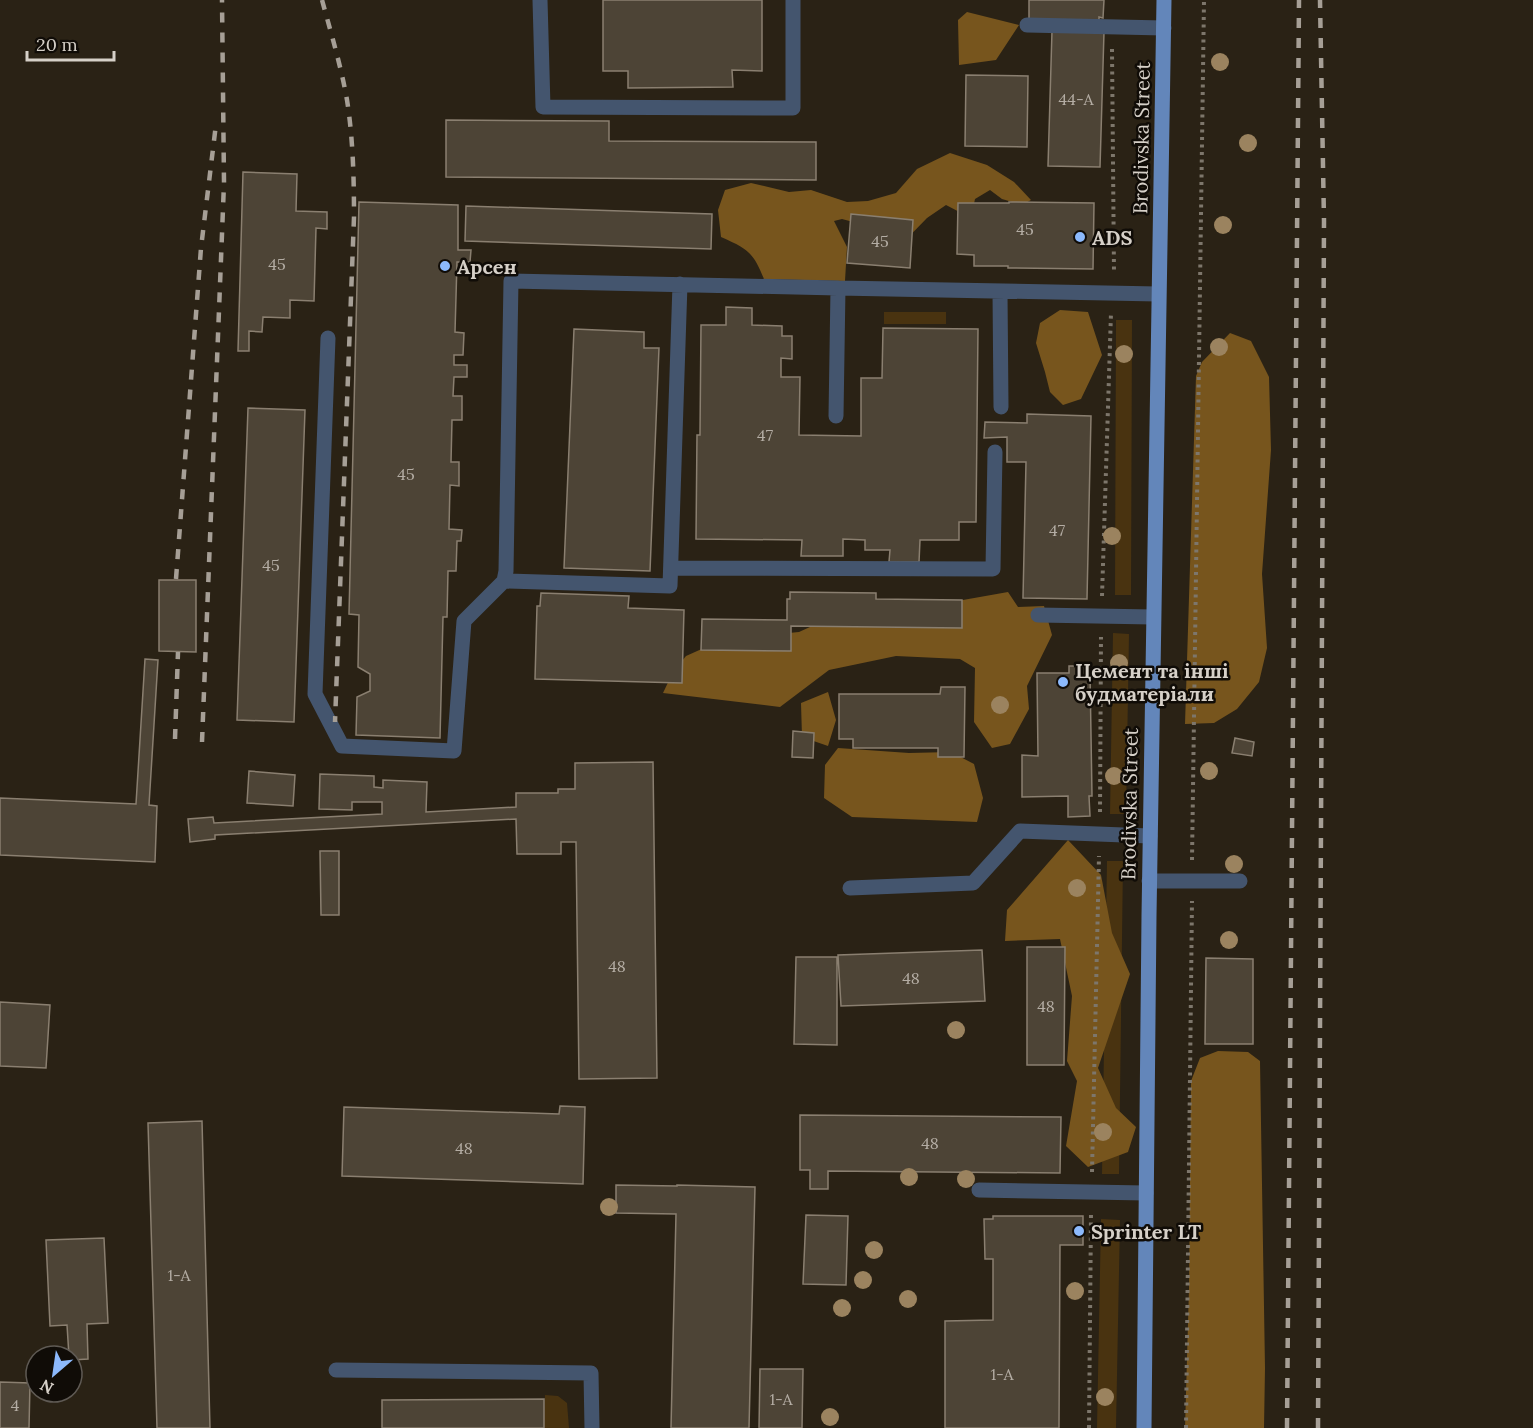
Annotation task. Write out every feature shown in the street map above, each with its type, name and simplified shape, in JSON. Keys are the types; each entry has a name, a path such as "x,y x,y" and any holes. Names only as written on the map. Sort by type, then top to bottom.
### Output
{"main road":[{"name":"Brodivska Street","path":"1144,1428 1149,881 1164,0"}],"lane":[{"path":"540,0 543,107 793,108 793,0"},
{"path":"1027,25 1164,28"},
{"path":"328,338 315,694 342,746 454,751 464,621 504,581 511,281 1158,294"},
{"path":"504,581 670,586 680,284"},
{"path":"836,416 838,288"},
{"path":"1000,292 1001,407"},
{"path":"671,568 993,569 995,452"},
{"path":"1038,615 1153,616"},
{"path":"850,888 973,883 1020,831 1150,836"},
{"path":"1149,881 1240,880"},
{"path":"979,1190 1146,1192"},
{"path":"336,1370 591,1373 592,1428"}],"path":[{"path":"1186,1428 1204,0"},
{"path":"1089,1428 1101,616 1110,319 1114,293 1112,27"}],"shaded area":[{"path":"967,12 1019,25 996,60 959,65 958,20"},
{"path":"950,153 987,165 1014,182 1031,200 1022,205 1002,199 990,190 975,199 971,218 946,205 927,218 890,256 868,226 842,219 834,221 847,247 845,281 764,279 748,252 721,237 718,210 725,190 751,183 789,192 811,190 847,202 868,201 896,193 917,169"},
{"path":"1060,310 1088,312 1102,355 1081,399 1063,405 1050,392 1036,343 1040,323"},
{"path":"884,312 946,312 946,324 884,324"},
{"path":"1116,320 1132,320 1131,595 1115,595"},
{"path":"1230,333 1251,341 1269,377 1271,450 1262,574 1267,648 1259,682 1237,709 1214,723 1185,724 1196,376 1202,362"},
{"path":"1008,592 1018,607 1044,606 1052,635 1027,686 1029,709 1010,744 992,748 974,722 975,668 960,659 896,656 829,670 780,707 663,693 673,672 686,656 724,639 799,632 834,616 929,606"},
{"path":"1113,633 1129,634 1126,814 1110,814"},
{"path":"828,692 836,720 828,746 802,737 801,703"},
{"path":"838,748 909,753 951,752 974,764 983,798 977,822 852,817 824,798 825,765"},
{"path":"1068,840 1101,875 1112,933 1130,974 1098,1068 1116,1108 1136,1127 1128,1152 1088,1167 1066,1146 1077,1081 1067,1061 1072,996 1060,939 1005,941 1007,910"},
{"path":"1107,861 1123,861 1119,1174 1102,1174"},
{"path":"1218,1051 1248,1052 1260,1061 1264,1428 1185,1428 1191,1081 1200,1058"},
{"path":"1101,1219 1120,1220 1116,1428 1097,1428"},
{"path":"545,1395 558,1396 567,1403 569,1428 544,1428"}],"building":[{"path":"603,0 762,0 762,71 732,70 733,87 628,88 628,71 603,71"},
{"path":"1029,0 1104,0 1103,18 1099,17 1099,22 1029,19"},
{"path":"1052,31 1104,32 1100,167 1048,166"},
{"path":"966,75 1028,76 1027,147 965,146"},
{"path":"446,120 609,121 609,141 816,142 816,180 446,177"},
{"path":"243,172 297,174 296,211 327,212 327,229 316,228 314,301 290,300 290,318 263,317 262,332 249,331 249,351 238,351"},
{"path":"359,202 458,205 458,250 471,250 470,262 457,262 455,332 464,333 463,355 454,355 454,365 467,365 467,377 454,377 453,396 462,396 462,420 452,420 451,462 459,462 459,486 450,485 449,529 462,530 461,541 457,541 456,571 448,571 447,617 443,617 440,738 356,735 357,697 370,691 370,674 358,667 359,615 349,614"},
{"path":"958,203 1094,203 1093,269 974,266 974,255 957,254"},
{"path":"466,206 712,214 711,249 465,241"},
{"path":"851,214 913,220 910,268 847,263"},
{"path":"726,307 752,308 752,325 782,326 782,336 792,336 792,359 781,358 781,377 800,377 799,435 861,436 861,378 882,378 883,328 978,329 976,522 959,522 959,540 920,540 919,562 889,562 890,550 865,550 865,540 843,539 843,556 801,556 802,540 696,539 701,325 726,325"},
{"path":"574,329 644,332 644,348 659,348 650,571 564,568"},
{"path":"248,408 305,410 294,722 237,720"},
{"path":"1027,414 1091,416 1087,599 1023,598 1026,462 1007,462 1007,437 984,438 985,422 1027,423"},
{"path":"159,580 196,580 196,652 159,651"},
{"path":"790,592 876,593 876,599 962,600 962,628 791,626 791,651 701,650 702,619 787,620 787,599 790,599"},
{"path":"541,593 629,596 628,608 684,610 682,683 535,679 537,606 540,606"},
{"path":"145,659 158,660 149,805 157,806 155,862 0,855 0,798 136,804"},
{"path":"1069,666 1084,666 1084,673 1090,673 1092,796 1089,796 1090,816 1068,817 1068,796 1022,797 1022,755 1038,756 1037,673 1069,673"},
{"path":"941,687 965,687 964,757 938,757 938,748 853,748 853,739 839,739 839,694 940,694"},
{"path":"793,731 814,733 813,758 792,757"},
{"path":"1235,738 1254,742 1252,756 1232,753"},
{"path":"653,762 657,1078 579,1079 576,842 561,842 561,854 517,854 516,819 215,835 215,839 190,842 188,819 213,817 214,823 382,814 382,802 352,802 352,810 319,809 320,774 374,776 374,787 383,788 383,780 427,782 426,812 516,807 516,793 558,793 558,789 575,789 575,763"},
{"path":"249,771 295,775 293,806 247,803"},
{"path":"320,851 339,851 339,915 321,915"},
{"path":"1027,947 1065,947 1064,1065 1027,1065"},
{"path":"982,950 985,1001 841,1006 838,955"},
{"path":"796,957 837,957 837,1045 794,1044"},
{"path":"1206,958 1253,959 1253,1044 1205,1044"},
{"path":"0,1002 50,1005 46,1068 0,1066"},
{"path":"560,1106 585,1107 583,1184 342,1176 344,1107 559,1114"},
{"path":"800,1115 1061,1117 1060,1173 828,1171 828,1189 810,1189 810,1170 800,1170"},
{"path":"202,1121 210,1428 157,1428 148,1123"},
{"path":"616,1185 755,1187 749,1428 671,1428 676,1214 616,1213"},
{"path":"806,1215 848,1216 846,1285 803,1284"},
{"path":"993,1216 1083,1216 1083,1245 1060,1245 1059,1428 945,1428 945,1321 993,1320 993,1259 985,1259 984,1219 993,1219"},
{"path":"104,1238 108,1323 87,1324 88,1359 84,1359 84,1344 68,1344 67,1325 50,1326 46,1240"},
{"path":"760,1369 803,1369 802,1428 759,1428"},
{"path":"0,1382 24,1383 24,1404 30,1404 29,1428 0,1428"},
{"path":"544,1399 544,1428 382,1428 382,1400"}],"railway":[{"path":"202,742 224,183 222,0"},
{"path":"322,0 347,100 354,188 335,722"},
{"path":"1287,1428 1299,0"},
{"path":"1318,1428 1324,221 1320,0"},
{"path":"176,579 201,248 216,124"},
{"path":"175,739 178,652"}],"place":[{"name":"ADS","path":"1080,237"},
{"name":"Арсен","path":"445,266"},
{"name":"Цемент та інші будматеріали","path":"1063,682"},
{"name":"Sprinter LT","path":"1079,1231"}]}
